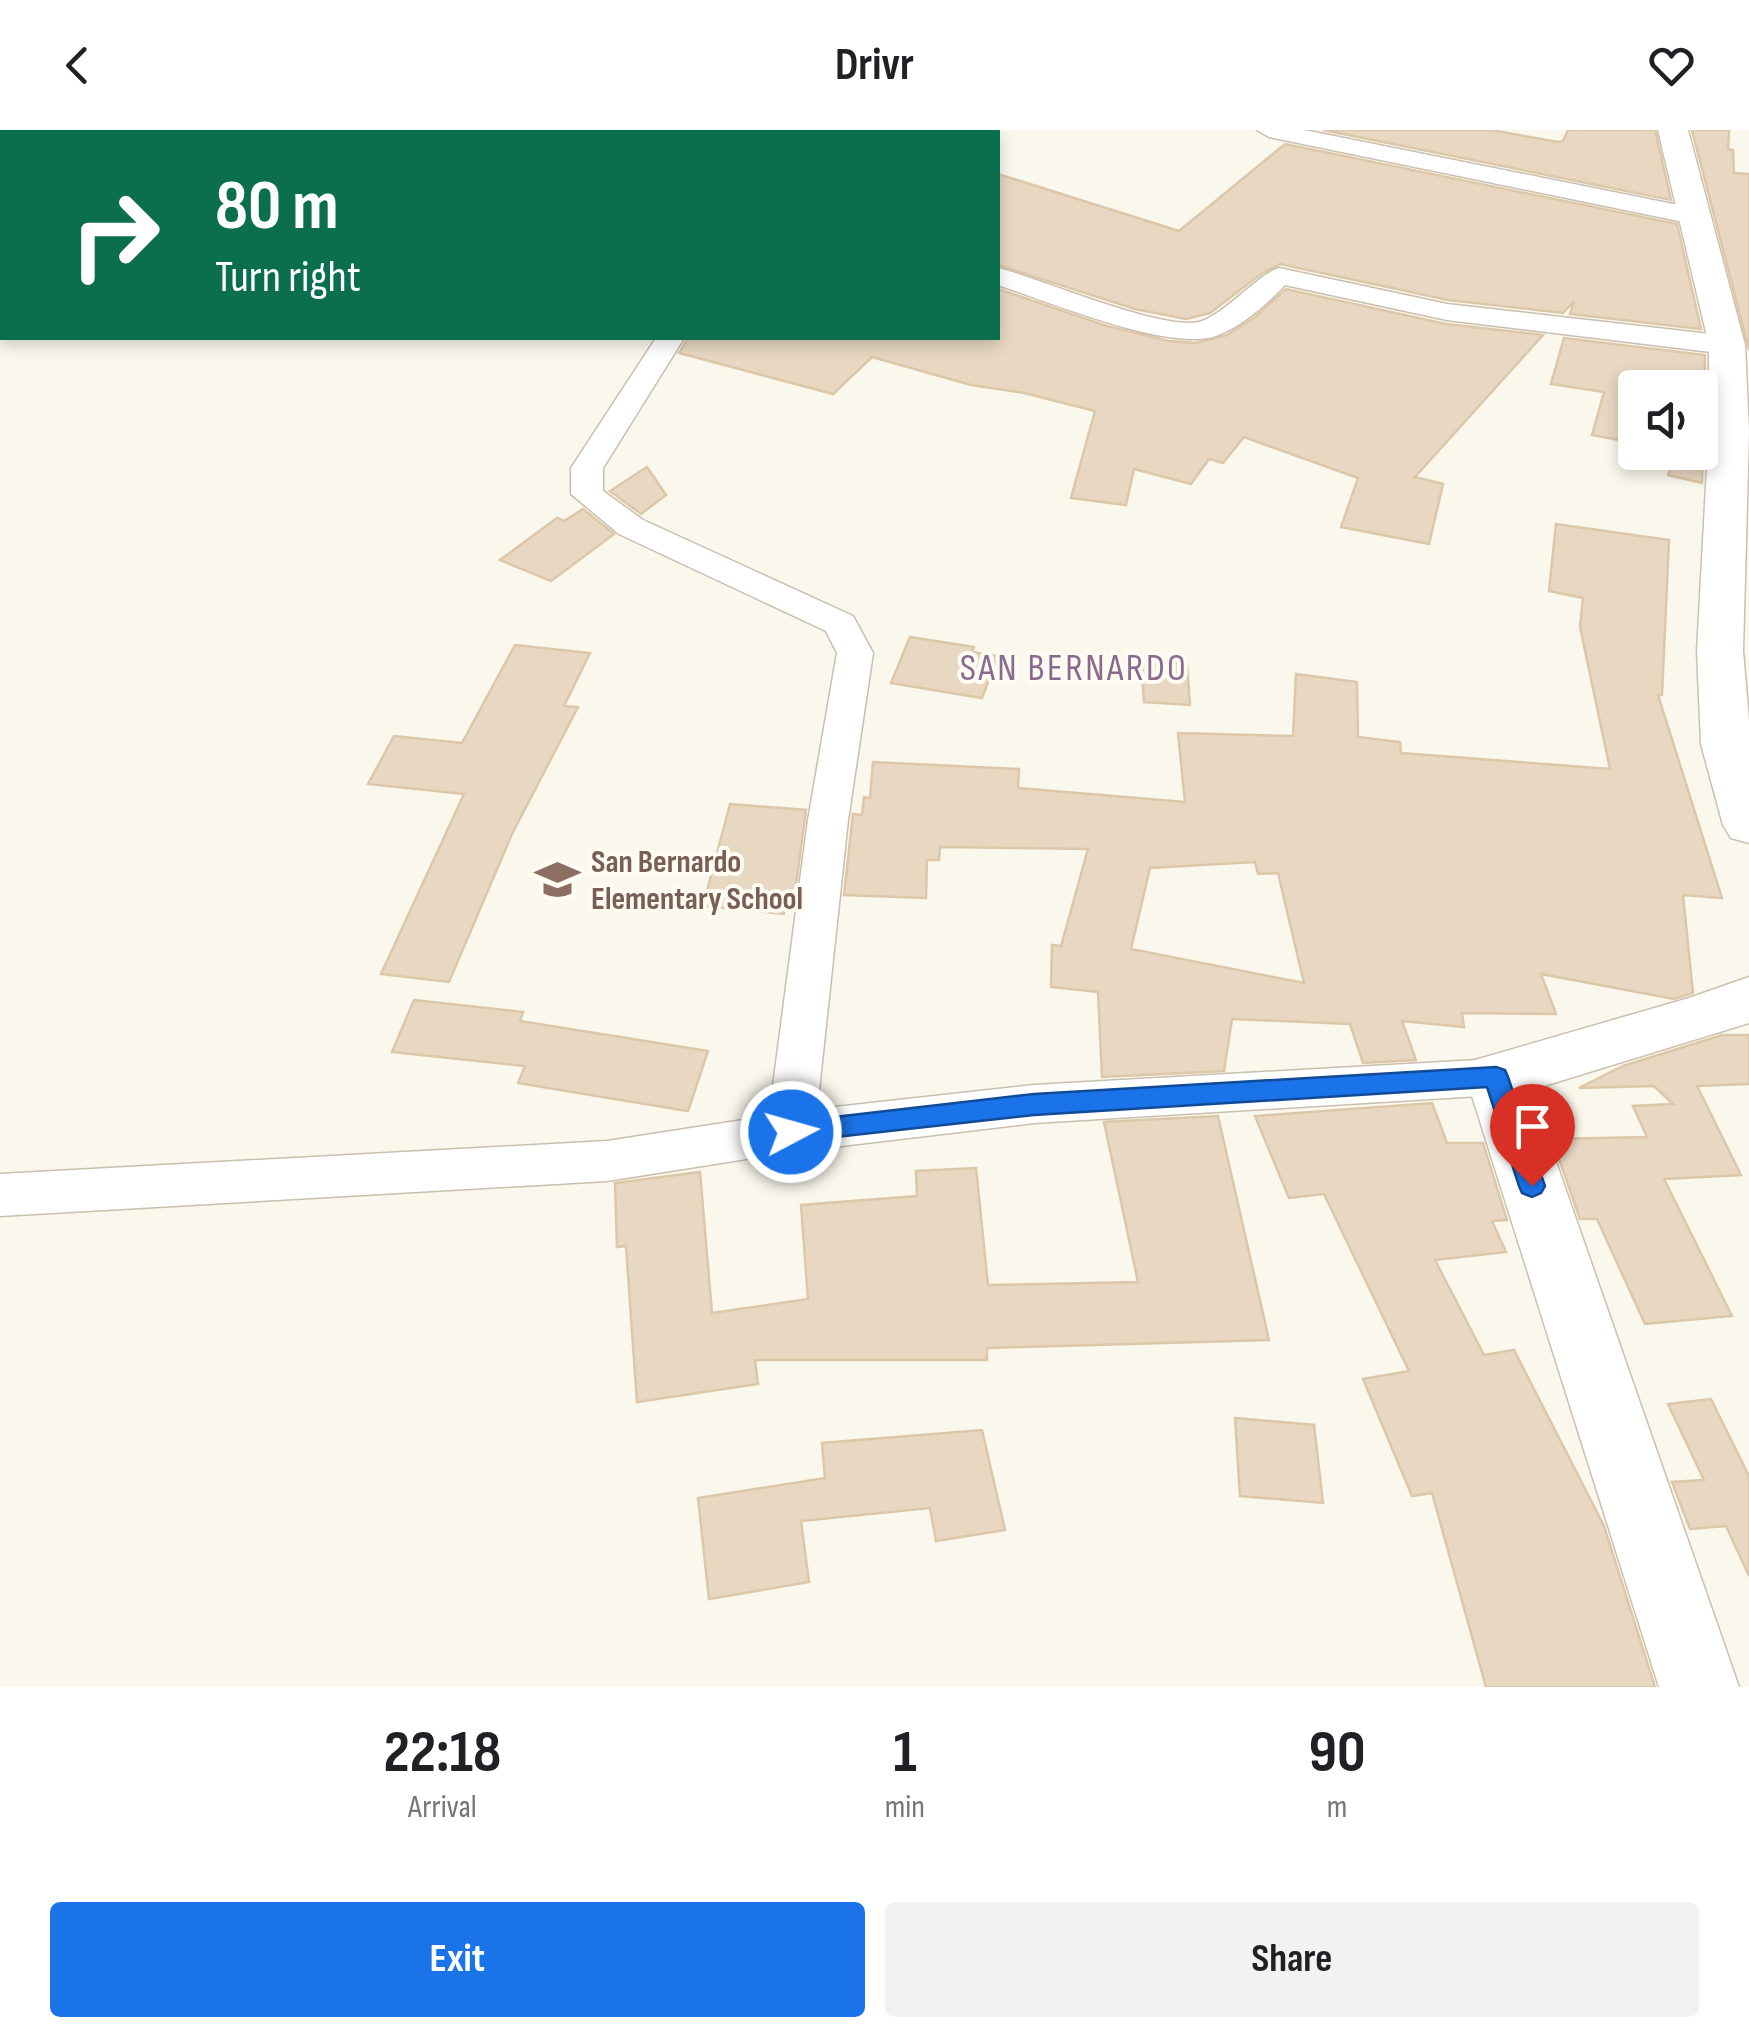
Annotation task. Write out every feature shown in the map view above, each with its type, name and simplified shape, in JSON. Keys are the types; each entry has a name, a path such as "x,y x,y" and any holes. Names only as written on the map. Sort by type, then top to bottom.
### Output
{"street":[{"path":"1270,130 1693,216"},
{"path":"1673,130 1727,345 1729,430 1720,652 1726,744 1749,825"},
{"path":"1000,277 1141,323 1196,331 1209,329 1256,300 1279,276 1446,312 1727,345"},
{"path":"669,340 587,468 587,494 631,527 840,624 854,653 828,820 791,1132"},
{"path":"0,1195 608,1161 791,1132 1034,1104 1496,1077 1702,1017 1749,999"},
{"path":"1496,1077 1699,1687"}],"building":[{"path":"1323,130 1491,130 1558,142 1563,141 1568,130 1655,130 1671,200"},
{"path":"1692,130 1729,130 1728,149 1733,150 1734,173 1749,174 1749,350"},
{"path":"1285,144 1677,224 1701,329 1570,314 1574,301 1563,313 1448,300 1280,264 1210,313 1186,319 1135,309 1000,266 1000,175 1179,231"},
{"path":"1286,289 1446,324 1543,335 1415,477 1443,484 1429,544 1341,527 1358,478 1244,437 1223,463 1209,459 1191,484 1134,469 1126,505 1071,498 1095,411 1024,393 971,385 872,357 833,394 679,353 687,340 1000,340 1000,290 1107,326 1169,341 1196,343 1227,335 1255,317"},
{"path":"1564,338 1705,355 1705,370 1618,370 1618,440 1592,435 1604,392 1551,384"},
{"path":"647,467 666,495 641,514 610,491"},
{"path":"1670,470 1702,470 1702,483 1668,475"},
{"path":"583,509 614,534 551,581 500,560 557,518 564,521"},
{"path":"1556,524 1669,540 1662,695 1658,695 1722,898 1683,895 1693,993 1674,999 1541,974 1556,1014 1462,1013 1464,1027 1402,1021 1416,1060 1363,1063 1350,1024 1232,1019 1224,1071 1102,1077 1098,992 1051,987 1052,945 1061,946 1088,849 940,847 939,860 927,860 926,898 844,895 853,814 862,815 864,797 870,798 873,762 1019,769 1018,788 1185,802 1178,733 1293,736 1296,674 1357,682 1358,737 1400,742 1401,753 1610,769 1580,627 1583,598 1549,591","holes":["1255,862 1258,874 1278,873 1304,983 1131,949 1150,868"]},
{"path":"910,637 974,647 972,652 998,656 982,698 891,683"},
{"path":"515,645 590,653 564,706 578,707 512,834 449,982 381,974 464,794 368,784 394,736 462,743"},
{"path":"1141,662 1187,664 1190,705 1144,702"},
{"path":"730,804 806,810 795,893 789,893 784,914 703,906"},
{"path":"414,1000 523,1012 520,1021 708,1051 688,1111 518,1083 525,1066 392,1052"},
{"path":"1722,1035 1749,1035 1749,1084 1697,1086 1741,1175 1664,1179 1732,1316 1645,1324 1597,1219 1580,1219 1552,1139 1647,1137 1633,1106 1673,1104 1654,1086 1579,1088 1623,1066"},
{"path":"1432,1103 1447,1143 1483,1143 1507,1220 1492,1221 1506,1252 1435,1260 1484,1355 1514,1350 1604,1526 1655,1687 1486,1687 1432,1493 1412,1496 1363,1379 1409,1371 1324,1194 1289,1198 1255,1116"},
{"path":"1218,1116 1269,1340 987,1348 987,1360 755,1360 758,1384 637,1402 626,1246 617,1247 615,1183 700,1172 712,1313 808,1299 801,1205 917,1196 916,1171 976,1168 988,1285 1138,1282 1104,1122"},
{"path":"1711,1399 1749,1476 1749,1576 1726,1526 1690,1529 1672,1482 1704,1480 1668,1404"},
{"path":"1235,1418 1314,1425 1323,1503 1240,1496"},
{"path":"982,1430 1005,1530 936,1541 930,1508 801,1521 809,1582 709,1599 698,1498 825,1478 822,1443"}],"place":[{"name":"San Bernardo Elementary School","path":"558,879"}],"district":[{"name":"SAN BERNARDO","path":"1074,667"}],"route":[{"path":"791,1132 1034,1104 1496,1077 1532,1186"}]}
